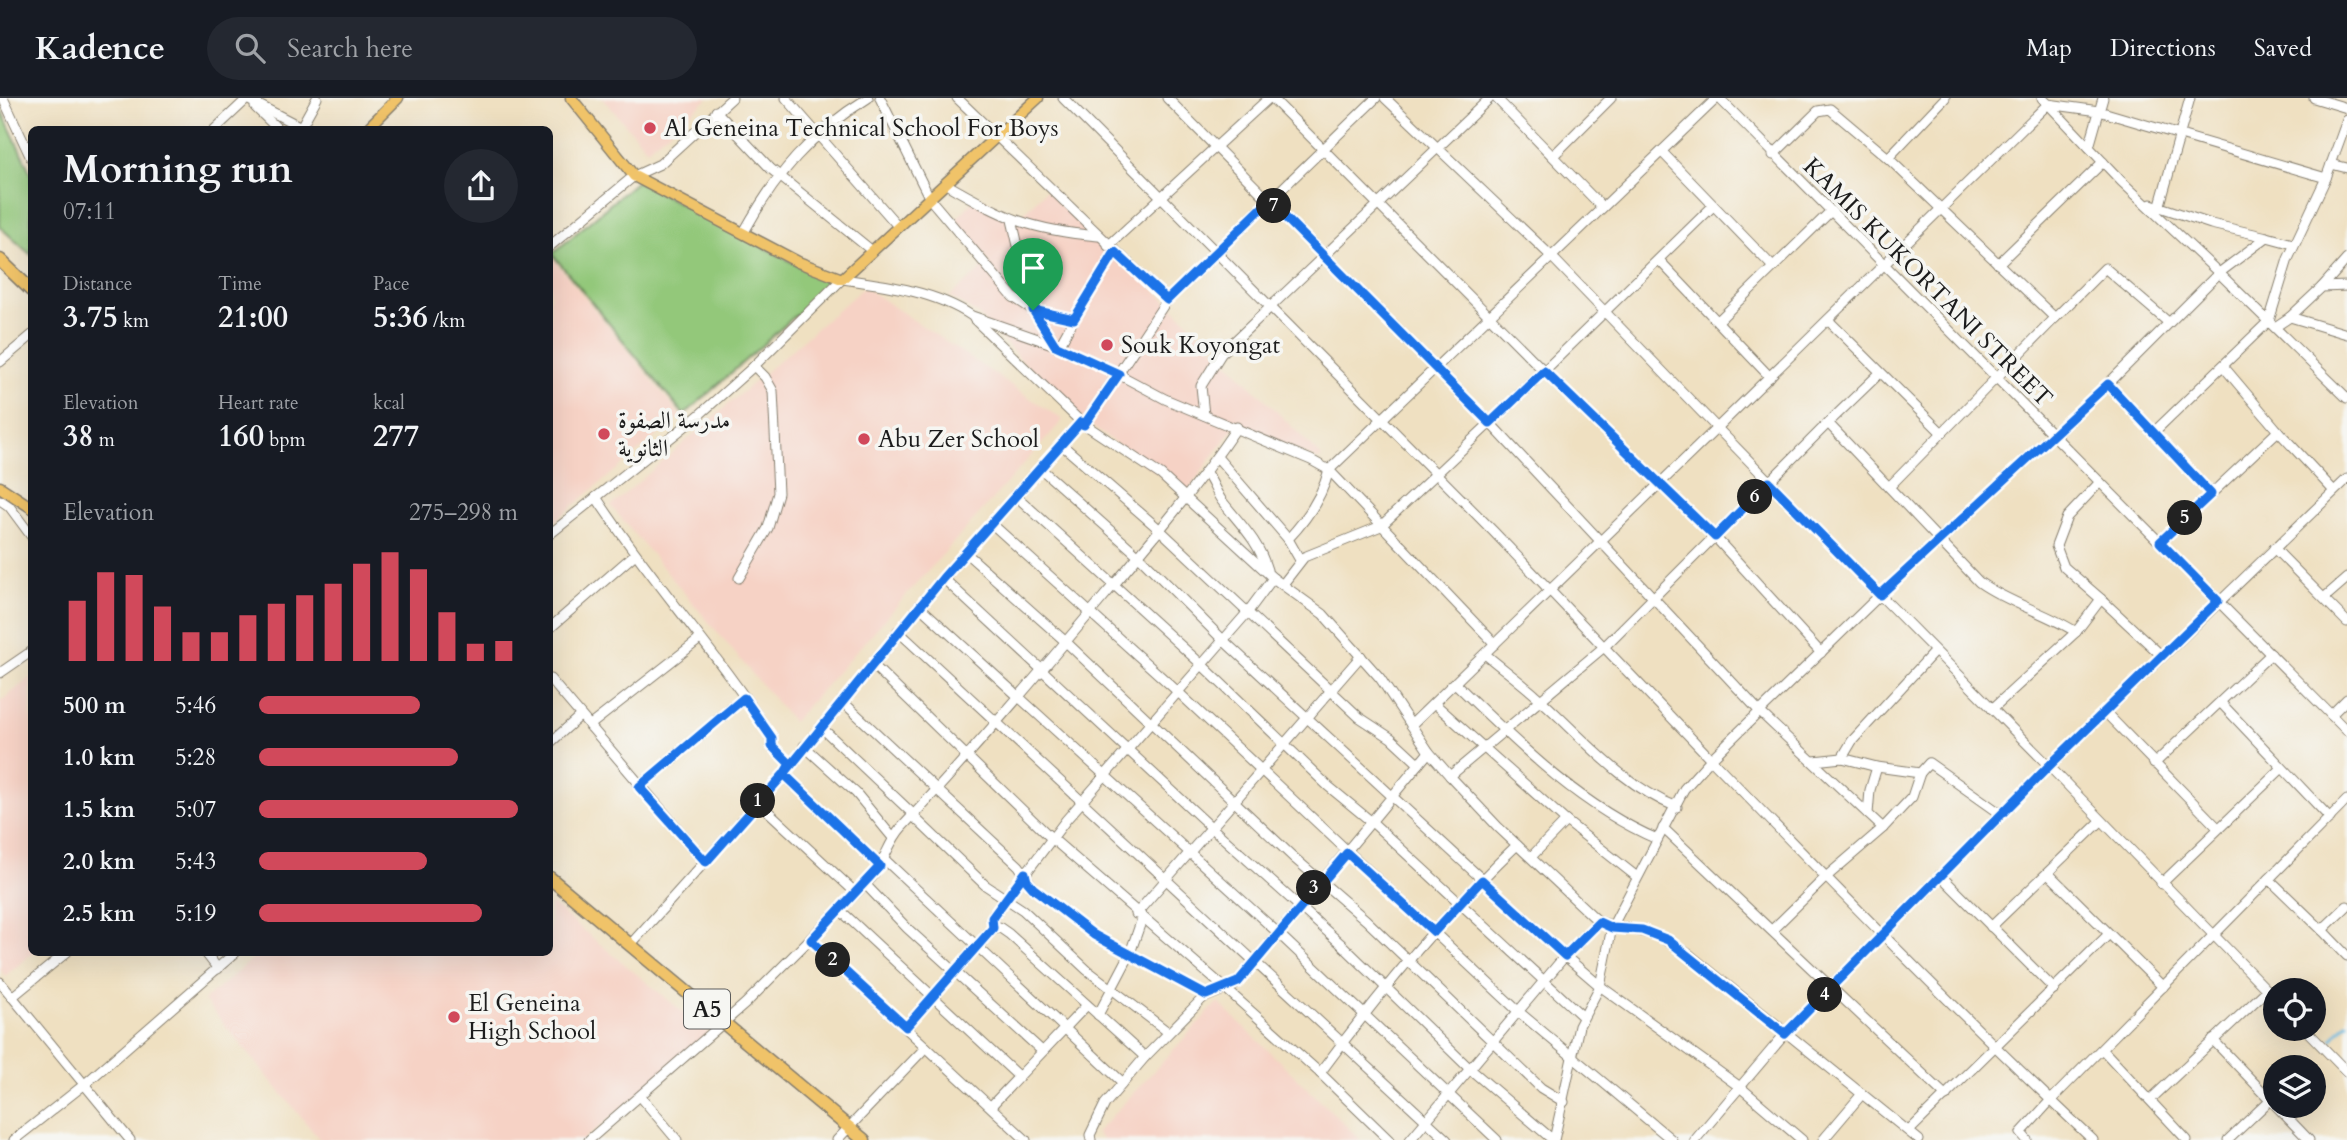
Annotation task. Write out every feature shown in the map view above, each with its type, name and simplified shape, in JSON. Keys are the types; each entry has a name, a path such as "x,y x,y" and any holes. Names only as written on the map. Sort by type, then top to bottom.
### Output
{"highway":[{"path":"0,260 28,287"},
{"name":"A5","path":"553,881 864,1140"}],"main road":[{"path":"373,126 398,98"},
{"path":"571,98 634,176 798,262 842,278 1038,98"},
{"path":"0,487 28,505"}],"street":[{"path":"3,98 28,151"},
{"path":"302,126 317,98"},
{"path":"553,244 634,176 660,164 732,98"},
{"path":"786,98 897,225"},
{"path":"744,232 778,175 817,135 868,98"},
{"path":"880,98 930,199 1013,297 1033,310 1074,319"},
{"path":"957,98 995,138 1167,300"},
{"path":"1063,98 1216,250 1882,934 1996,1049 2093,1140"},
{"path":"1167,98 1490,423 1761,713 1883,828"},
{"path":"1057,345 1112,249 1270,98 1715,537 1821,653"},
{"path":"630,945 784,774 919,606 1015,495 1082,424 1119,374 1137,341 1167,300 1376,98"},
{"path":"1385,98 1605,311 1934,652 2263,986"},
{"path":"1204,415 1200,394 1204,379 1221,354 1490,98"},
{"path":"1496,98 1602,207"},
{"path":"1553,156 1611,98"},
{"path":"1289,539 1314,507 1323,491 1329,470 1718,98"},
{"name":"KAMIS KUKORTANI STREET","path":"1718,98 2347,732"},
{"path":"1888,158 1945,98"},
{"path":"2089,147 2103,98"},
{"path":"2159,208 2190,98"},
{"path":"2314,98 2347,108"},
{"path":"246,99 297,126"},
{"path":"218,126 246,99"},
{"path":"246,99 275,126"},
{"path":"2045,101 2099,111 2326,178"},
{"path":"2045,101 2139,198 2347,398"},
{"path":"1411,725 1885,266 2045,101"},
{"path":"1773,155 1818,111 1826,107 1836,112 1888,158 2054,318"},
{"path":"716,111 778,175 872,250"},
{"path":"2272,324 2294,244 2326,178 2347,120"},
{"path":"1662,152 1773,267"},
{"path":"1998,264 2103,162"},
{"path":"2331,164 2347,168"},
{"path":"946,184 985,208 1012,220 1045,230 1098,236"},
{"path":"2139,198 2159,208 2294,244"},
{"path":"1283,584 1300,560 1381,526 1436,476 1713,206"},
{"path":"1718,321 1830,212"},
{"path":"1012,220 1033,310 1057,345"},
{"path":"943,578 1340,943 1470,1069 1554,1140 1582,1016 1600,986 1612,928 1684,789 1711,759 1880,595 2108,384 2219,273 2267,237"},
{"path":"2154,432 2223,366 2272,324 2290,317 2347,259"},
{"path":"1659,260 1770,377"},
{"path":"1889,487 2105,268 2168,322"},
{"path":"553,532 698,416 754,366 842,278 902,288 961,308 1082,424 1144,463 1187,498 1270,575 1323,614 1361,656 1429,752 1450,776 1517,845 1599,922 1612,928 1642,930 1668,940 1919,1140"},
{"path":"2322,286 2347,286"},
{"path":"972,316 1057,345 1148,391 1237,427 1329,470 1495,644"},
{"path":"2290,317 2347,334"},
{"path":"1828,320 1942,433"},
{"path":"0,362 28,338"},
{"path":"739,578 768,528 778,493 773,391 765,377 754,366"},
{"path":"2223,366 2334,491"},
{"path":"1450,776 1604,647 1881,373"},
{"path":"2108,384 2211,494"},
{"path":"1828,423 1939,543 1979,582 1998,595 2058,621 2076,632"},
{"path":"589,1140 724,1023 865,884 882,862 893,838 968,757 1139,556 1187,498 1237,427"},
{"path":"2160,542 2278,431"},
{"path":"1062,445 1160,530 1359,717 1391,738 1419,764"},
{"path":"1217,457 1289,539 1300,560"},
{"path":"1040,468 1139,556 1223,640 1565,956 1600,986 1740,1087 1802,1140"},
{"path":"1206,472 1218,489 1219,498 1242,523 1262,553 1270,575"},
{"path":"1695,1140 1785,1034 1940,875 2218,601 2347,479"},
{"path":"2100,482 2067,517 2056,546 2064,567 2162,656"},
{"path":"1015,495 1200,663 1328,786 1373,823 1544,984 1582,1016"},
{"path":"596,497 634,555 744,698 772,738 772,746 790,764"},
{"path":"0,500 9,506 28,532"},
{"path":"991,523 1177,691 1260,772 1519,1012 1672,1140"},
{"path":"2274,548 2347,622"},
{"path":"966,553 1366,920 1408,964 1541,1088 1563,1102"},
{"path":"553,625 634,555"},
{"path":"993,928 992,918 1025,873 1081,802 1200,663 1247,613 1270,575"},
{"path":"2324,598 2347,578"},
{"path":"1992,709 2076,632 2101,599"},
{"path":"919,606 1020,695 1189,855 1278,933 1497,1140"},
{"path":"898,631 1447,1140"},
{"path":"589,726 700,639"},
{"path":"1842,758 1852,741 1934,652"},
{"path":"2,668 28,653"},
{"path":"1485,654 1542,700 1608,764 1655,799 1677,807"},
{"path":"2154,764 2271,654"},
{"path":"1098,1015 1129,956 1139,917 1166,879 1361,656"},
{"path":"872,664 1053,839 1320,1073 1389,1140"},
{"path":"553,683 639,787 706,862"},
{"path":"1455,683 1505,731 1605,812 1657,839"},
{"path":"639,787 744,698"},
{"path":"2331,715 2347,699"},
{"path":"842,701 1025,873 1033,888 1094,935 1206,995"},
{"path":"1434,703 1482,749 1637,877"},
{"path":"2221,703 2330,818"},
{"path":"2105,712 2218,828"},
{"path":"553,740 580,716"},
{"path":"821,727 985,885 1007,898 1087,970 1168,1032"},
{"path":"804,746 856,793 893,838"},
{"path":"1091,1140 1090,1135 1101,1110 1122,1082 1206,995 1234,985 1321,880 1373,823 1429,752"},
{"path":"1814,761 1842,758 1877,768 1920,773"},
{"path":"1772,930 1826,877 1883,828 1912,797 1920,773 1929,763 2001,814"},
{"path":"1868,814 1870,790 1877,768"},
{"path":"2161,884 2281,769"},
{"path":"784,774 976,946 1122,1082"},
{"path":"2027,1140 2021,1133 2051,1100 2347,800"},
{"path":"757,801 856,893"},
{"path":"1531,858 1566,821"},
{"path":"1991,927 2101,821"},
{"path":"1663,828 1946,1096"},
{"path":"1320,1073 1434,932 1517,845"},
{"path":"2049,874 2163,986"},
{"path":"1940,875 2054,989"},
{"path":"2269,879 2347,956"},
{"path":"865,884 953,971 1042,1051"},
{"path":"2322,930 2347,906"},
{"path":"840,910 1018,1076"},
{"path":"1410,1140 1565,956 1599,922"},
{"path":"906,1027 976,946 993,928 999,927 1145,1057"},
{"path":"1909,1131 1996,1049 2109,934"},
{"path":"811,940 1026,1140"},
{"path":"12,996 63,956"},
{"path":"208,956 218,969"},
{"path":"20,1138 232,956"},
{"path":"0,982 130,1140"},
{"path":"2150,1100 2263,994"},
{"path":"991,1106 1087,1005"},
{"path":"2213,1040 2263,1094"},
{"path":"2317,1041 2347,1072"},
{"path":"837,1140 926,1046"},
{"path":"2102,1049 2187,1140"},
{"path":"1823,1140 1862,1094"},
{"path":"641,1097 677,1140"},
{"path":"2228,1140 2263,1107"},
{"path":"2286,1118 2309,1140"}],"shaded area":[{"name":"Al Geneina Technical School For Boys","path":"602,98 709,98 647,149"},
{"path":"1046,190 1171,305 1322,457 1319,460 1236,424 1186,494 1090,425 1056,396 976,313 949,297 990,262 955,221 977,196 1018,219"},
{"name":"مدرسة الصفوة الثانوية","path":"553,258 681,416 553,523"},
{"path":"864,287 1063,420 793,722 611,506"},
{"path":"28,679 29,956 5,976 0,969 0,702"},
{"name":"El Geneina High School","path":"553,905 711,1035 583,1140 320,1140 204,1000 256,956 553,956"},
{"path":"1218,1002 1361,1140 1103,1140 1096,1133"}],"green space":[{"path":"0,107 28,168 28,252 0,227"},
{"path":"637,181 832,283 684,415 553,253"}],"waterway":[{"path":"2332,1039 2347,1022"}],"place":[{"name":"Al Geneina Technical School For Boys","path":"650,128"},
{"name":"Souk Koyongat","path":"1107,345"},
{"name":"مدرسة الصفوة الثانوية","path":"604,434"},
{"name":"Abu Zer School","path":"864,439"},
{"name":"El Geneina High School","path":"454,1017"}],"route":[{"path":"1033,310 1055,345 1119,374 1084,425 1081,422 943,578 804,746 784,774 757,801 706,862 639,787 744,698 772,738 772,746 790,764 784,774 880,866 811,940 906,1027 993,928 992,918 1025,873 1033,888 1063,908 1094,935 1206,995 1230,988 1238,982 1321,880 1347,853 1392,891 1434,932 1482,880 1565,956 1599,922 1612,928 1642,930 1657,935 1690,955 1785,1034 1940,875 2218,601 2160,542 2211,494 2108,384 1880,595 1769,482 1715,537 1544,371 1490,423 1269,201 1167,300 1115,252 1074,319 1033,310"}]}
